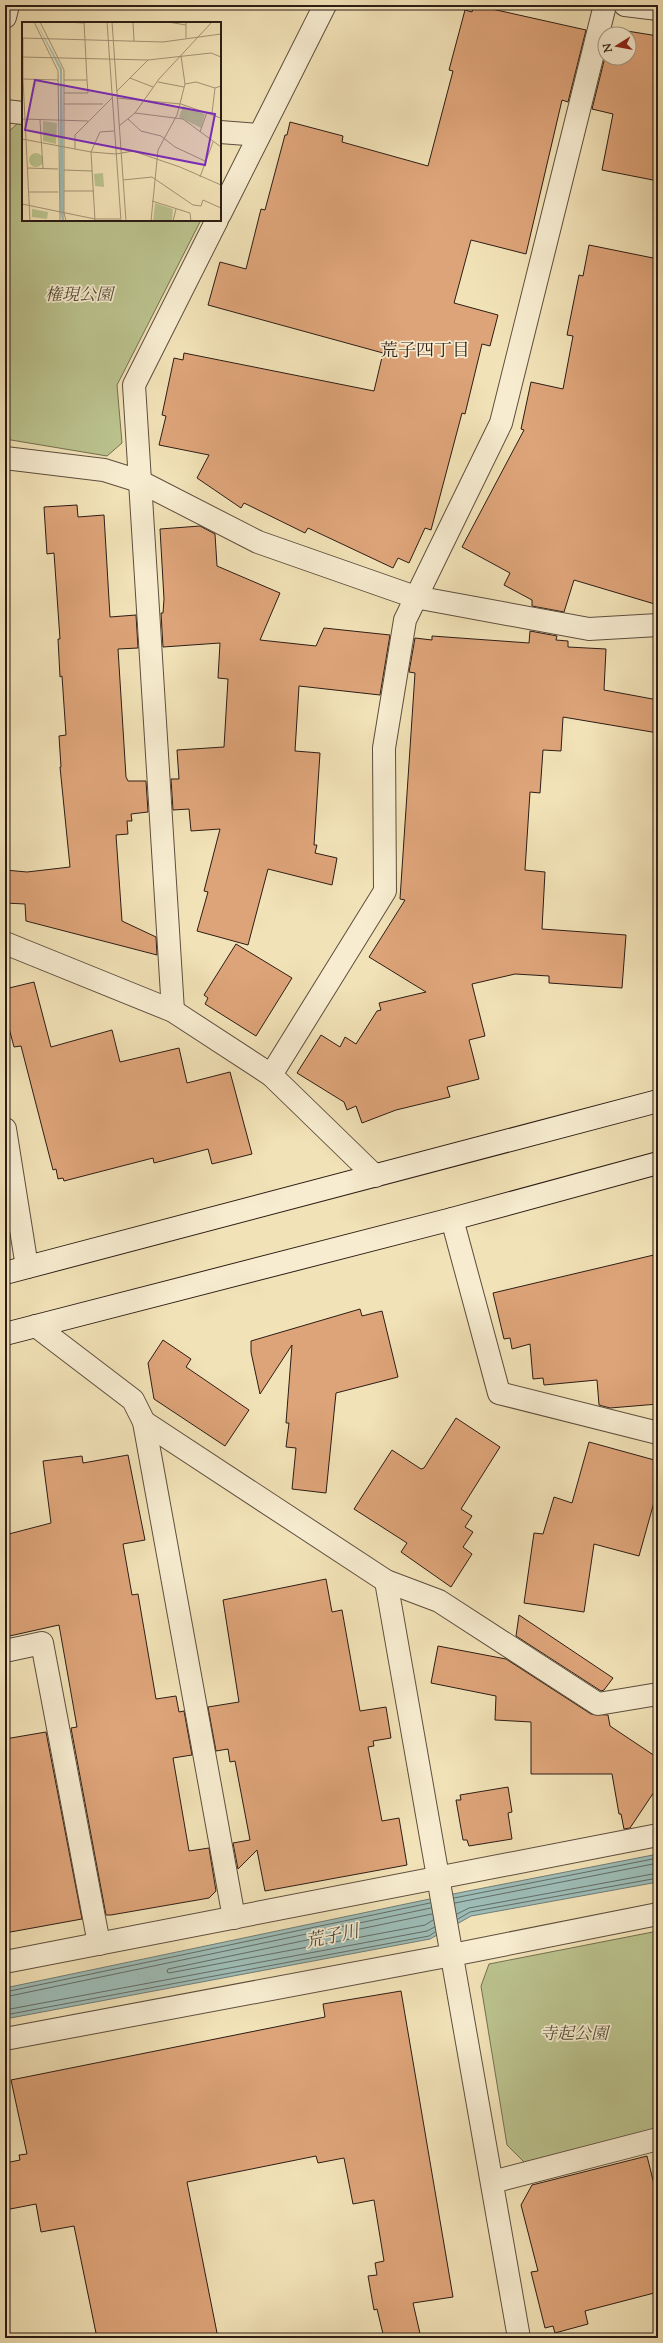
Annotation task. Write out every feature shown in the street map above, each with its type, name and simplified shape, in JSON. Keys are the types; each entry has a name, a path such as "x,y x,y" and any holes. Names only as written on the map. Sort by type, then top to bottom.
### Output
{"street":[{"path":"5,17 8,5"},
{"path":"221,212 325,5"},
{"path":"272,1075 385,891 384,748 405,620 501,423 605,5"},
{"path":"625,5 658,9"},
{"path":"5,111 22,113"},
{"path":"221,132 259,135"},
{"path":"173,1012 134,385 216,221"},
{"path":"5,458 104,470 139,481 258,542 415,597 589,629 658,625"},
{"path":"5,943 173,1012 272,1075 375,1176"},
{"path":"5,1273 658,1101"},
{"path":"5,1129 27,1267"},
{"path":"5,1334 452,1219 658,1163"},
{"path":"452,1219 499,1393 658,1433"},
{"path":"36,1326 133,1400 144,1422 234,1918"},
{"path":"144,1422 386,1581 439,1601 598,1704 658,1694"},
{"path":"386,1581 519,2338"},
{"path":"5,1651 42,1643 99,1944"},
{"path":"5,1962 234,1918 440,1884 658,1835"},
{"path":"5,2039 451,1947 658,1914"},
{"path":"492,2182 658,2139"}],"green space":[{"name":"権現公園","path":"18,123 22,124 22,221 200,221 117,385 122,443 107,456 5,439 5,135"},
{"name":"寺起公園","path":"658,1931 658,2130 525,2163 507,2145 481,1986 489,1964"}],"water":[{"name":"荒子川","path":"658,1854 658,1882 471,1916 430,1939 5,2019 5,1988 463,1892"}],"building":[{"path":"474,5 586,30 568,102 562,100 526,254 471,240 454,303 498,315 490,346 482,344 465,414 462,413 431,530 425,528 409,563 398,558 393,568 308,528 305,533 244,503 241,508 197,478 209,455 159,445 166,416 162,415 174,358 183,360 184,353 374,391 383,353 208,305 220,262 246,269 261,209 265,210 285,135 287,135 290,122 343,136 342,142 428,166 453,71 449,70 465,10 472,12"},
{"path":"637,33 658,36 658,181 602,170 613,114 592,109 603,66 637,66"},
{"path":"589,245 658,259 658,605 574,580 564,612 532,606 532,600 504,585 510,573 462,547 524,430 521,429 531,382 563,389 573,336 567,335 579,275 583,276"},
{"path":"77,505 78,517 104,515 110,617 136,615 138,648 118,649 126,777 128,781 146,781 148,812 131,814 132,821 127,821 128,834 116,835 122,921 156,937 157,955 26,921 25,904 5,903 5,870 27,872 70,867 60,767 59,736 66,735 62,676 60,677 58,639 60,639 54,553 47,554 44,507"},
{"path":"200,526 215,534 217,566 280,593 260,640 316,646 324,628 390,635 380,695 299,686 295,751 320,753 314,845 317,845 315,853 337,858 332,885 268,869 248,945 197,931 208,892 204,891 220,829 191,831 189,809 173,810 171,779 179,779 177,750 224,747 228,679 218,678 220,643 163,647 161,613 163,613 164,599 160,529"},
{"path":"530,631 557,636 556,640 568,641 568,647 606,649 604,690 658,700 658,733 563,717 561,751 543,750 540,793 530,792 525,870 545,872 542,929 626,935 622,988 549,983 549,976 515,974 472,984 485,1036 469,1040 479,1079 447,1087 450,1097 396,1110 362,1123 356,1106 347,1110 344,1102 297,1073 321,1035 340,1047 345,1037 356,1044 377,1011 381,1010 379,1003 426,992 369,957 405,900 400,899 415,673 409,672 415,638 432,640 432,636 529,643"},
{"path":"236,944 292,978 256,1036 205,1004 208,998 204,995"},
{"path":"34,982 51,1047 112,1030 120,1062 179,1048 187,1083 230,1072 252,1154 212,1164 208,1149 154,1163 153,1158 64,1181 63,1178 58,1179 56,1169 53,1170 21,1046 14,1047 5,1013 5,989"},
{"path":"658,1254 658,1404 610,1408 599,1405 597,1380 544,1385 543,1378 533,1379 530,1344 512,1349 510,1338 504,1339 493,1293"},
{"path":"360,1309 362,1316 382,1311 398,1377 336,1393 326,1493 292,1489 296,1448 286,1447 289,1423 286,1423 292,1345 260,1394 251,1352 251,1341"},
{"path":"163,1340 191,1359 186,1367 249,1410 225,1446 154,1399 148,1363"},
{"path":"456,1418 500,1447 461,1509 472,1516 465,1527 473,1532 463,1547 472,1554 451,1587 401,1552 407,1543 354,1509 392,1450 421,1469 424,1468"},
{"path":"589,1442 658,1461 658,1488 639,1556 594,1544 584,1612 524,1603 534,1533 543,1534 554,1497 572,1503"},
{"path":"128,1455 145,1540 123,1544 132,1595 138,1594 156,1699 176,1696 179,1712 184,1711 192,1755 173,1758 189,1851 209,1848 216,1891 209,1898 106,1915 71,1728 77,1727 59,1625 5,1637 5,1535 51,1523 43,1461 82,1456 83,1463"},
{"path":"326,1579 332,1612 342,1610 360,1711 386,1707 391,1738 373,1741 374,1746 368,1747 382,1821 399,1818 407,1865 265,1891 257,1850 238,1869 233,1843 250,1840 235,1761 230,1762 228,1749 216,1751 208,1707 239,1702 223,1600"},
{"path":"519,1615 613,1678 604,1690 601,1691 516,1636"},
{"path":"438,1646 506,1659 591,1714 608,1715 610,1726 658,1758 658,1786 630,1828 624,1829 621,1814 619,1814 612,1774 531,1774 531,1722 495,1720 496,1696 431,1683"},
{"path":"46,1732 82,1919 5,1933 5,1739"},
{"path":"508,1787 512,1812 508,1813 512,1839 469,1846 467,1840 463,1840 456,1800 461,1800 460,1795"},
{"path":"401,1991 453,2297 413,2303 421,2338 384,2338 377,2309 374,2310 368,2276 377,2275 375,2263 384,2261 374,2200 353,2204 344,2158 318,2163 316,2156 187,2182 218,2338 97,2338 74,2226 41,2232 36,2204 5,2210 5,2163 20,2160 19,2155 27,2154 11,2080 325,2017 323,2004"},
{"path":"647,2156 658,2200 658,2292 585,2311 588,2324 555,2333 553,2326 545,2328 531,2272 538,2271 521,2205 532,2185"}],"district":[{"name":"荒子四丁目","path":"425,350"}]}
